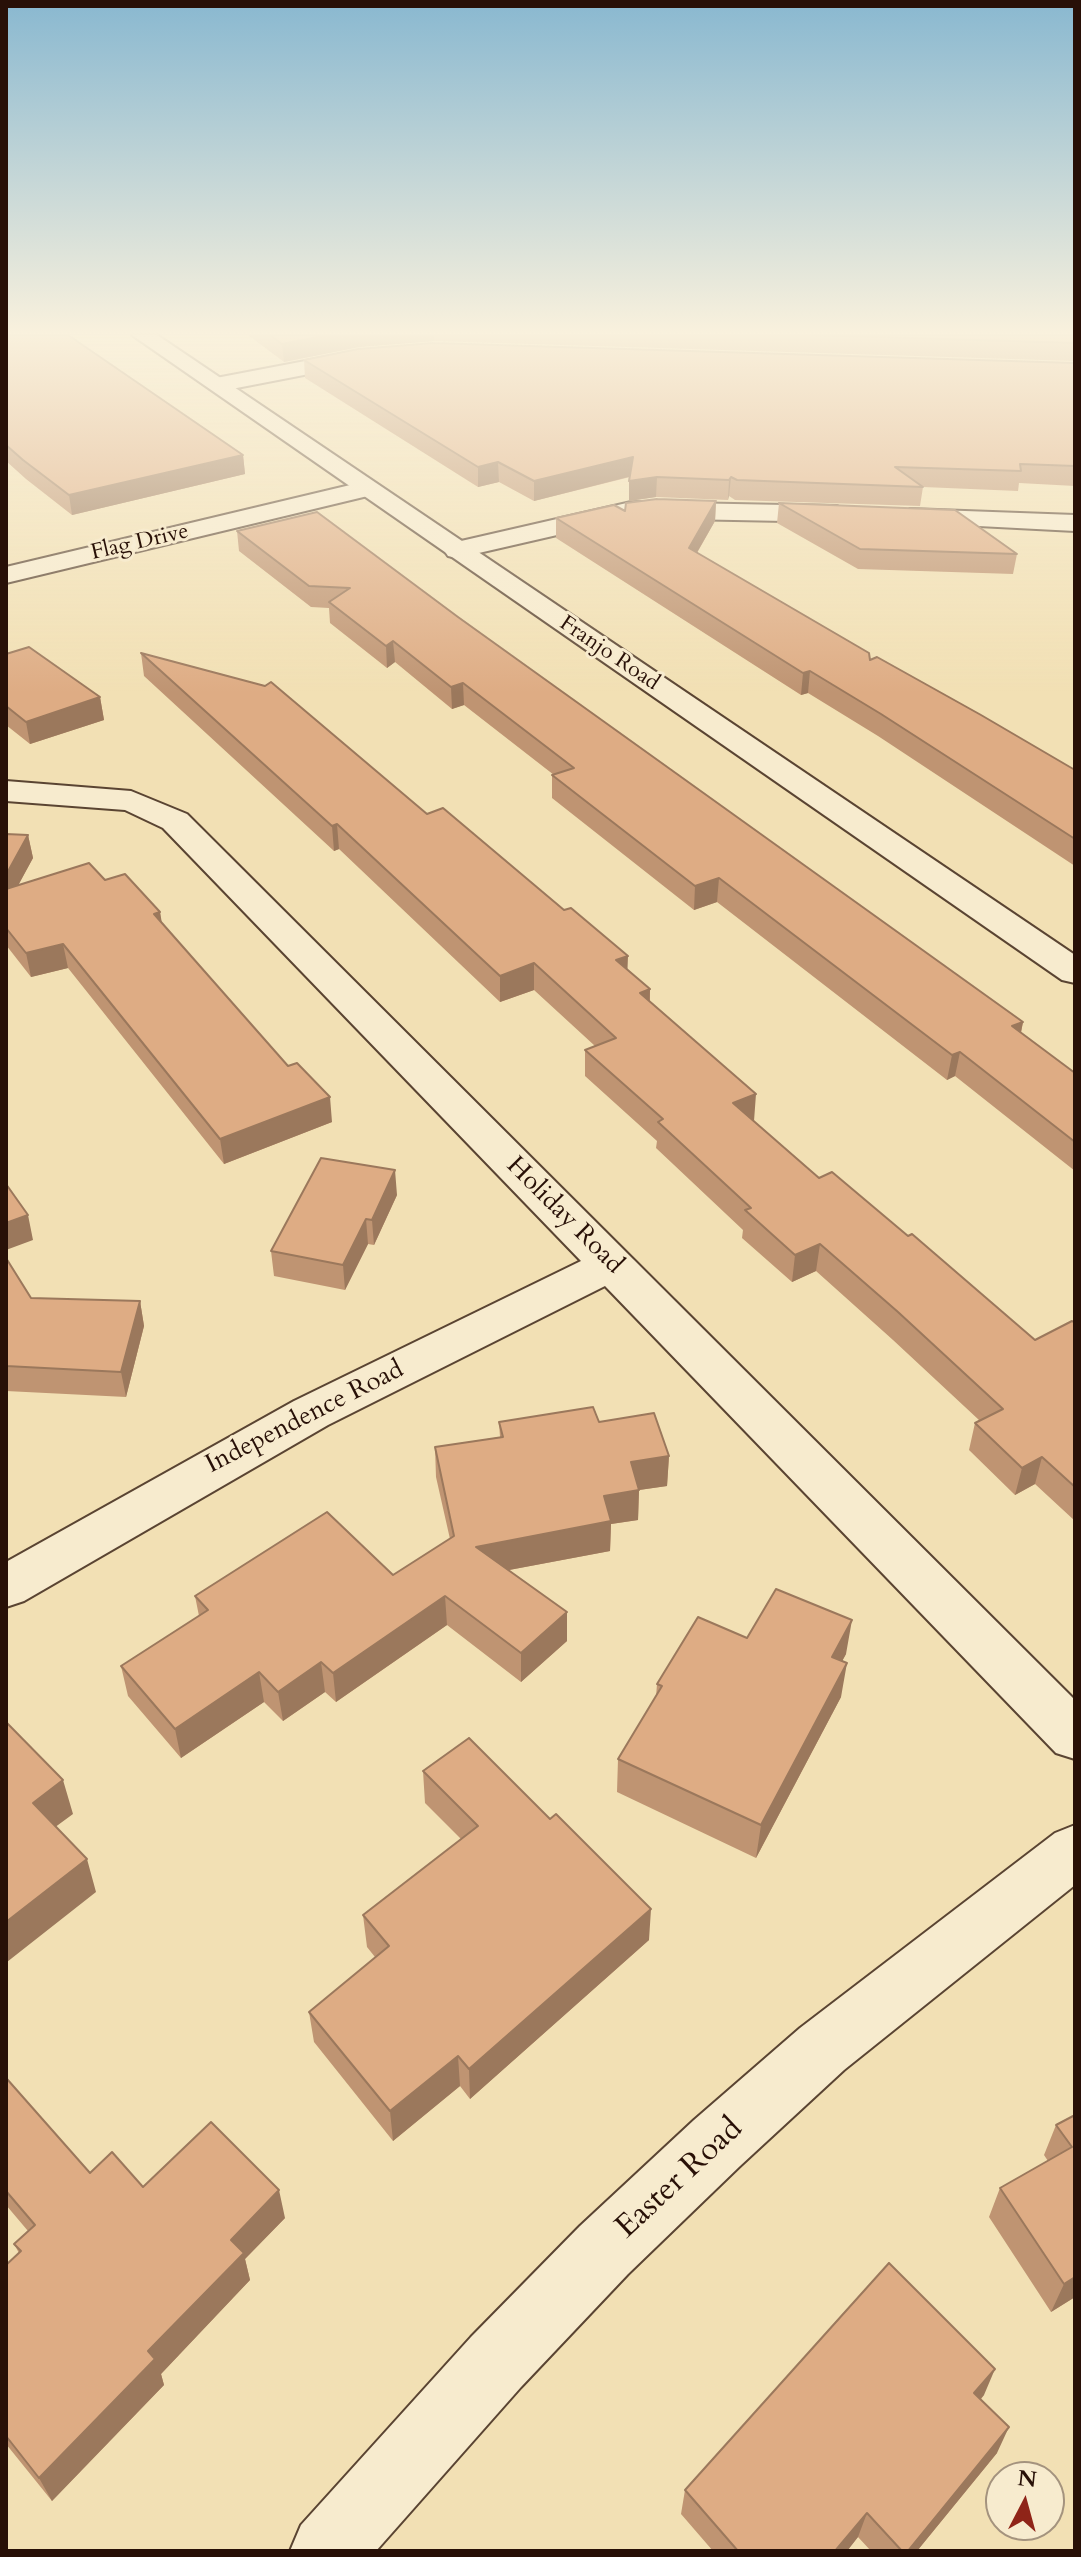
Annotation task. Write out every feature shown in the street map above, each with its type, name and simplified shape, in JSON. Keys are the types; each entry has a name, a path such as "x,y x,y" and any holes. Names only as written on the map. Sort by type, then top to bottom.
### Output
{"street":[{"name":"Franjo Road","path":"317,454 1075,972"},
{"name":"Flag Drive","path":"6,575 367,489"},
{"path":"457,550 589,517 643,509 1075,523"},
{"name":"Holiday Road","path":"6,791 131,801 175,821 1075,1736"},
{"name":"Independence Road","path":"6,1587 170,1490 311,1413 612,1264"},
{"name":"Easter Road","path":"327,2551 496,2362 604,2250 717,2143 859,2019 1075,1851"}],"building":[{"path":"17,454 243,455 69,495"},
{"path":"457,454 1075,454 1075,466 1020,464 1021,471 895,467 923,487 737,480 731,477 729,480 657,477 629,481 633,457 534,481 498,462 478,467"},
{"path":"657,499 716,501 689,548 869,653 870,660 877,657 1075,770 1075,839 881,714 810,671 803,673 556,518 614,505 625,511 626,503"},
{"path":"779,503 955,510 1017,554 860,549"},
{"path":"317,512 458,617 1023,1022 1012,1026 1075,1073 1075,1142 960,1052 952,1055 719,878 695,886 552,775 574,768 463,683 451,687 393,641 386,646 329,602 350,588 309,586 237,531"},
{"path":"29,647 100,697 26,722 6,706 6,654"},
{"path":"141,653 265,686 271,682 427,814 443,808 564,910 571,908 628,956 616,960 650,989 640,993 756,1094 733,1103 819,1178 832,1172 908,1236 912,1234 1035,1340 1072,1321 1075,1323 1075,1487 1042,1457 1022,1468 975,1423 1003,1409 820,1244 795,1255 745,1210 751,1208 658,1122 663,1119 585,1050 616,1038 534,963 500,976 337,824 332,826"},
{"path":"6,834 28,835 6,875"},
{"path":"89,863 105,880 125,874 160,912 154,914 288,1066 297,1063 330,1097 220,1139 63,944 26,953 6,928 6,889"},
{"path":"321,1158 395,1170 372,1220 366,1219 343,1265 271,1251"},
{"path":"6,1184 28,1215 6,1223"},
{"path":"6,1258 31,1298 140,1301 121,1372 6,1366"},
{"path":"593,1407 599,1422 654,1413 669,1456 631,1462 639,1490 604,1496 611,1521 476,1547 567,1612 521,1653 445,1596 333,1673 321,1662 278,1692 259,1672 175,1729 121,1666 208,1610 195,1596 327,1512 393,1575 454,1536 435,1447 503,1437 499,1422"},
{"path":"776,1589 852,1620 832,1657 847,1663 761,1825 618,1759 662,1686 657,1684 698,1617 747,1638"},
{"path":"6,1722 63,1780 33,1803 87,1859 6,1922"},
{"path":"469,1738 550,1819 556,1814 651,1909 469,2069 458,2056 390,2111 309,2012 389,1946 363,1915 478,1826 423,1771"},
{"path":"7,2079 90,2173 112,2152 143,2187 211,2122 279,2190 231,2240 244,2253 148,2351 155,2359 39,2478 6,2436 6,2265 21,2251 14,2244 35,2225 6,2191"},
{"path":"1075,2115 1075,2277 1064,2284 1000,2188 1072,2147 1056,2125"},
{"path":"889,2263 995,2369 974,2393 1009,2427 908,2551 902,2551 867,2513 835,2551 738,2551 685,2490"}]}
